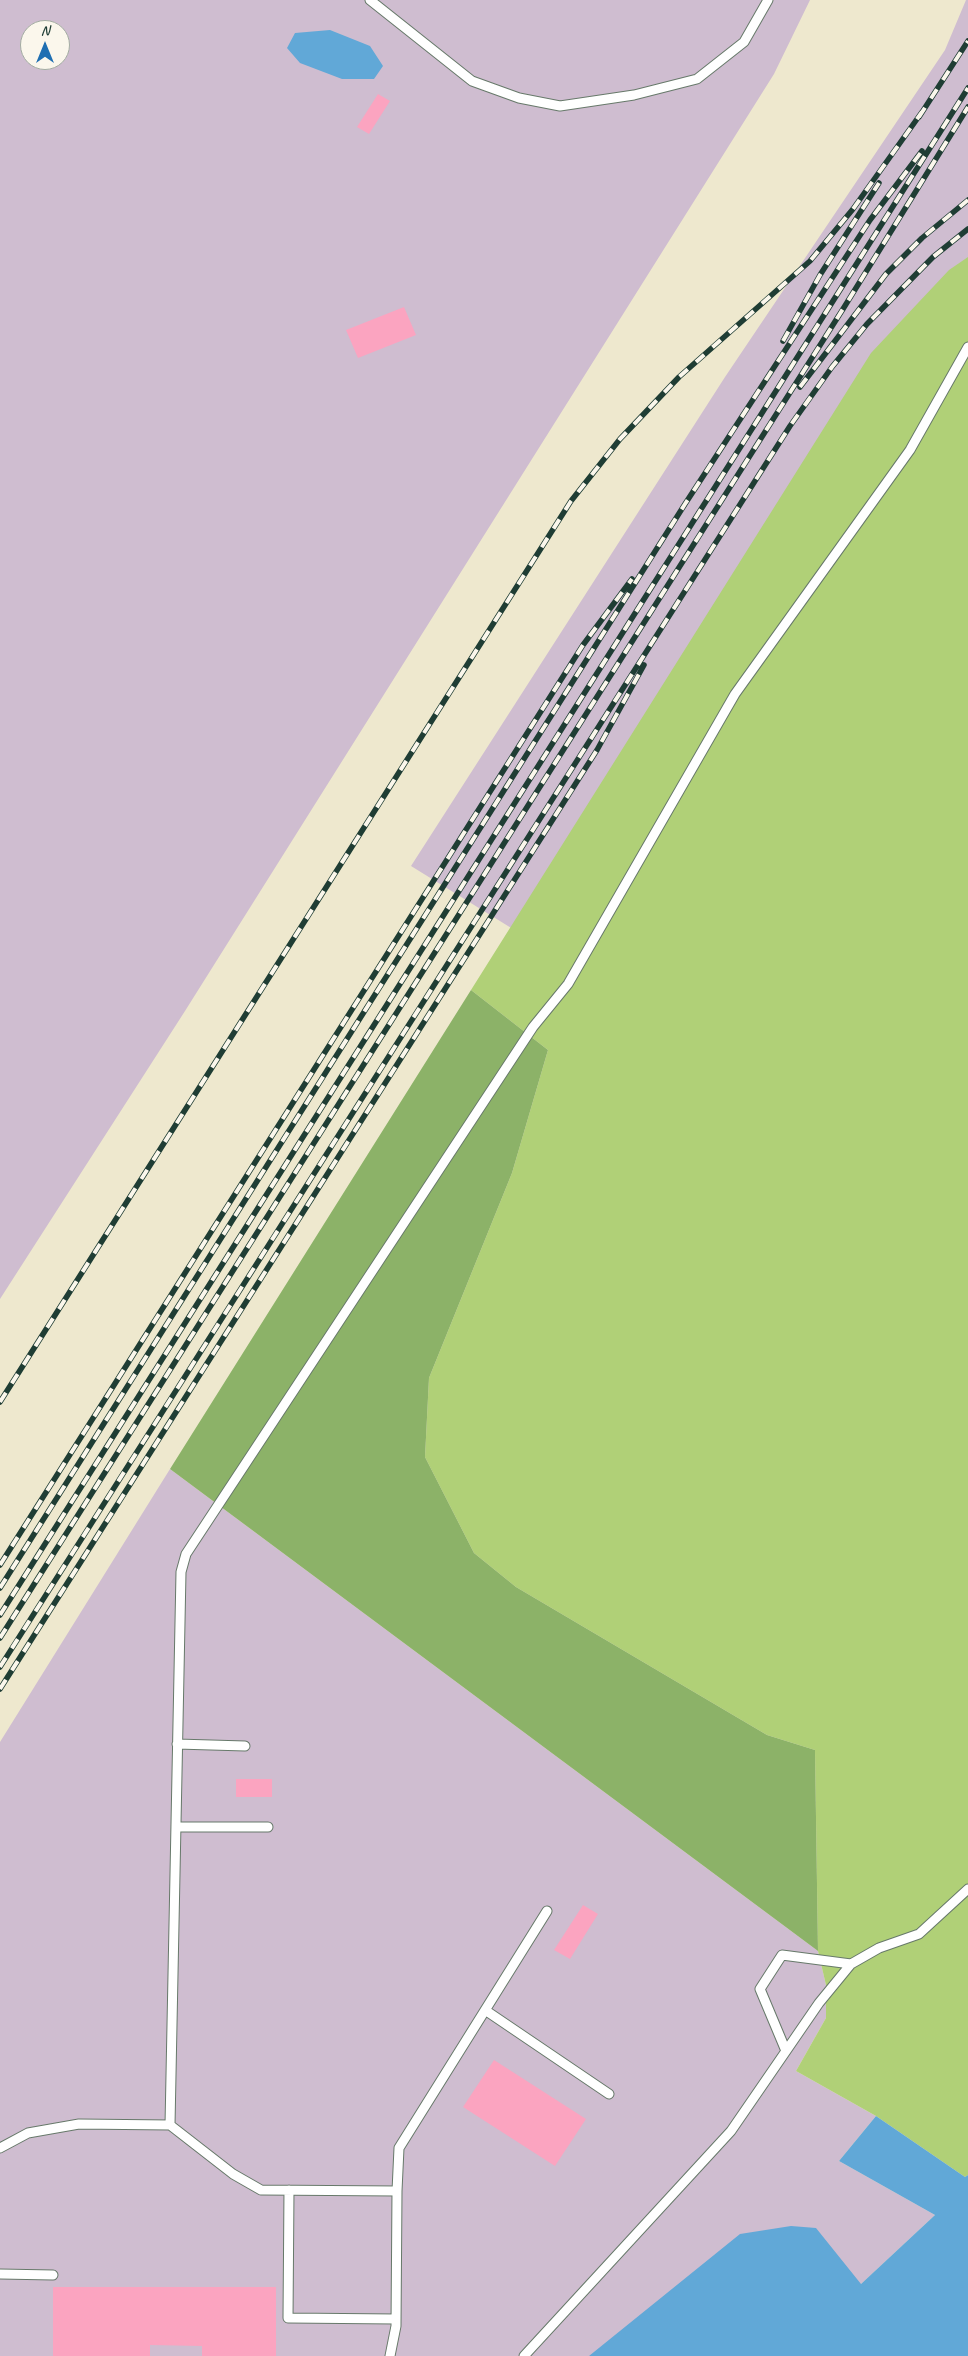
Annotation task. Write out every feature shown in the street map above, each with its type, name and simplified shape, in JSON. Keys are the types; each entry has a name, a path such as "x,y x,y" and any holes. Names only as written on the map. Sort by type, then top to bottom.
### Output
{"lane":[{"path":"370,0 472,81 519,98 560,106 634,95 697,79 744,42 768,0"},
{"path":"170,2125 181,1572 186,1554 533,1027 568,984 735,694 910,450 968,347"},
{"path":"177,1744 245,1746"},
{"path":"176,1827 268,1827"},
{"path":"524,2356 731,2131 818,2002 851,1964 879,1948 919,1934 968,1889"},
{"path":"390,2356 396,2319 399,2148 547,1911"},
{"path":"786,2051 760,1989 782,1955 851,1964"},
{"path":"485,2010 610,2094"},
{"path":"0,2148 28,2133 79,2124 170,2125 233,2174 261,2190 397,2190"},
{"path":"289,2190 288,2318 396,2319"},
{"path":"0,2274 53,2274"}],"shaded area":[{"path":"0,0 810,0 774,74 185,1011 0,1299"},
{"path":"966,0 968,0 968,290 529,939 411,866 725,377 945,50"},
{"path":"170,1469 818,1951 826,1985 826,2018 796,2071 876,2116 839,2161 935,2215 784,2356 0,2356 0,1742"}],"green space":[{"path":"968,257 968,2175 965,2177 876,2116 796,2071 826,2018 826,1985 818,1951 815,1750 767,1735 516,1587 474,1553 425,1457 429,1378 512,1173 548,1050 471,990 871,353 949,270"},
{"path":"471,990 548,1050 512,1173 429,1378 425,1457 474,1553 516,1587 767,1735 815,1750 818,1951 170,1469"}],"water":[{"path":"330,30 370,46 383,66 374,79 342,79 300,63 287,48 295,33"},
{"path":"876,2116 965,2177 968,2175 968,2356 589,2356 740,2234 791,2226 816,2228 861,2284 935,2215 839,2161"}],"building":[{"path":"378,94 390,101 369,134 357,127"},
{"path":"404,307 416,335 358,358 346,330"},
{"path":"236,1779 272,1779 272,1797 236,1797"},
{"path":"583,1905 598,1914 570,1959 554,1950"},
{"path":"494,2060 586,2119 555,2166 463,2107"},
{"path":"53,2287 276,2287 276,2356 202,2356 202,2346 150,2345 150,2356 53,2356"}],"railway":[{"path":"919,117 968,41"},
{"path":"0,1615 968,88"},
{"path":"0,1638 843,309 968,107"},
{"path":"0,1402 571,501 620,439 679,377 810,261 853,209 922,112"},
{"path":"0,1588 685,504 870,220 922,151"},
{"path":"783,341 820,275 879,183"},
{"path":"800,387 886,274 922,238 968,200"},
{"path":"0,1667 790,426 832,367 867,324 933,257 968,229"},
{"path":"0,1565 583,645 632,579"},
{"path":"0,1689 597,750 644,665"}]}
